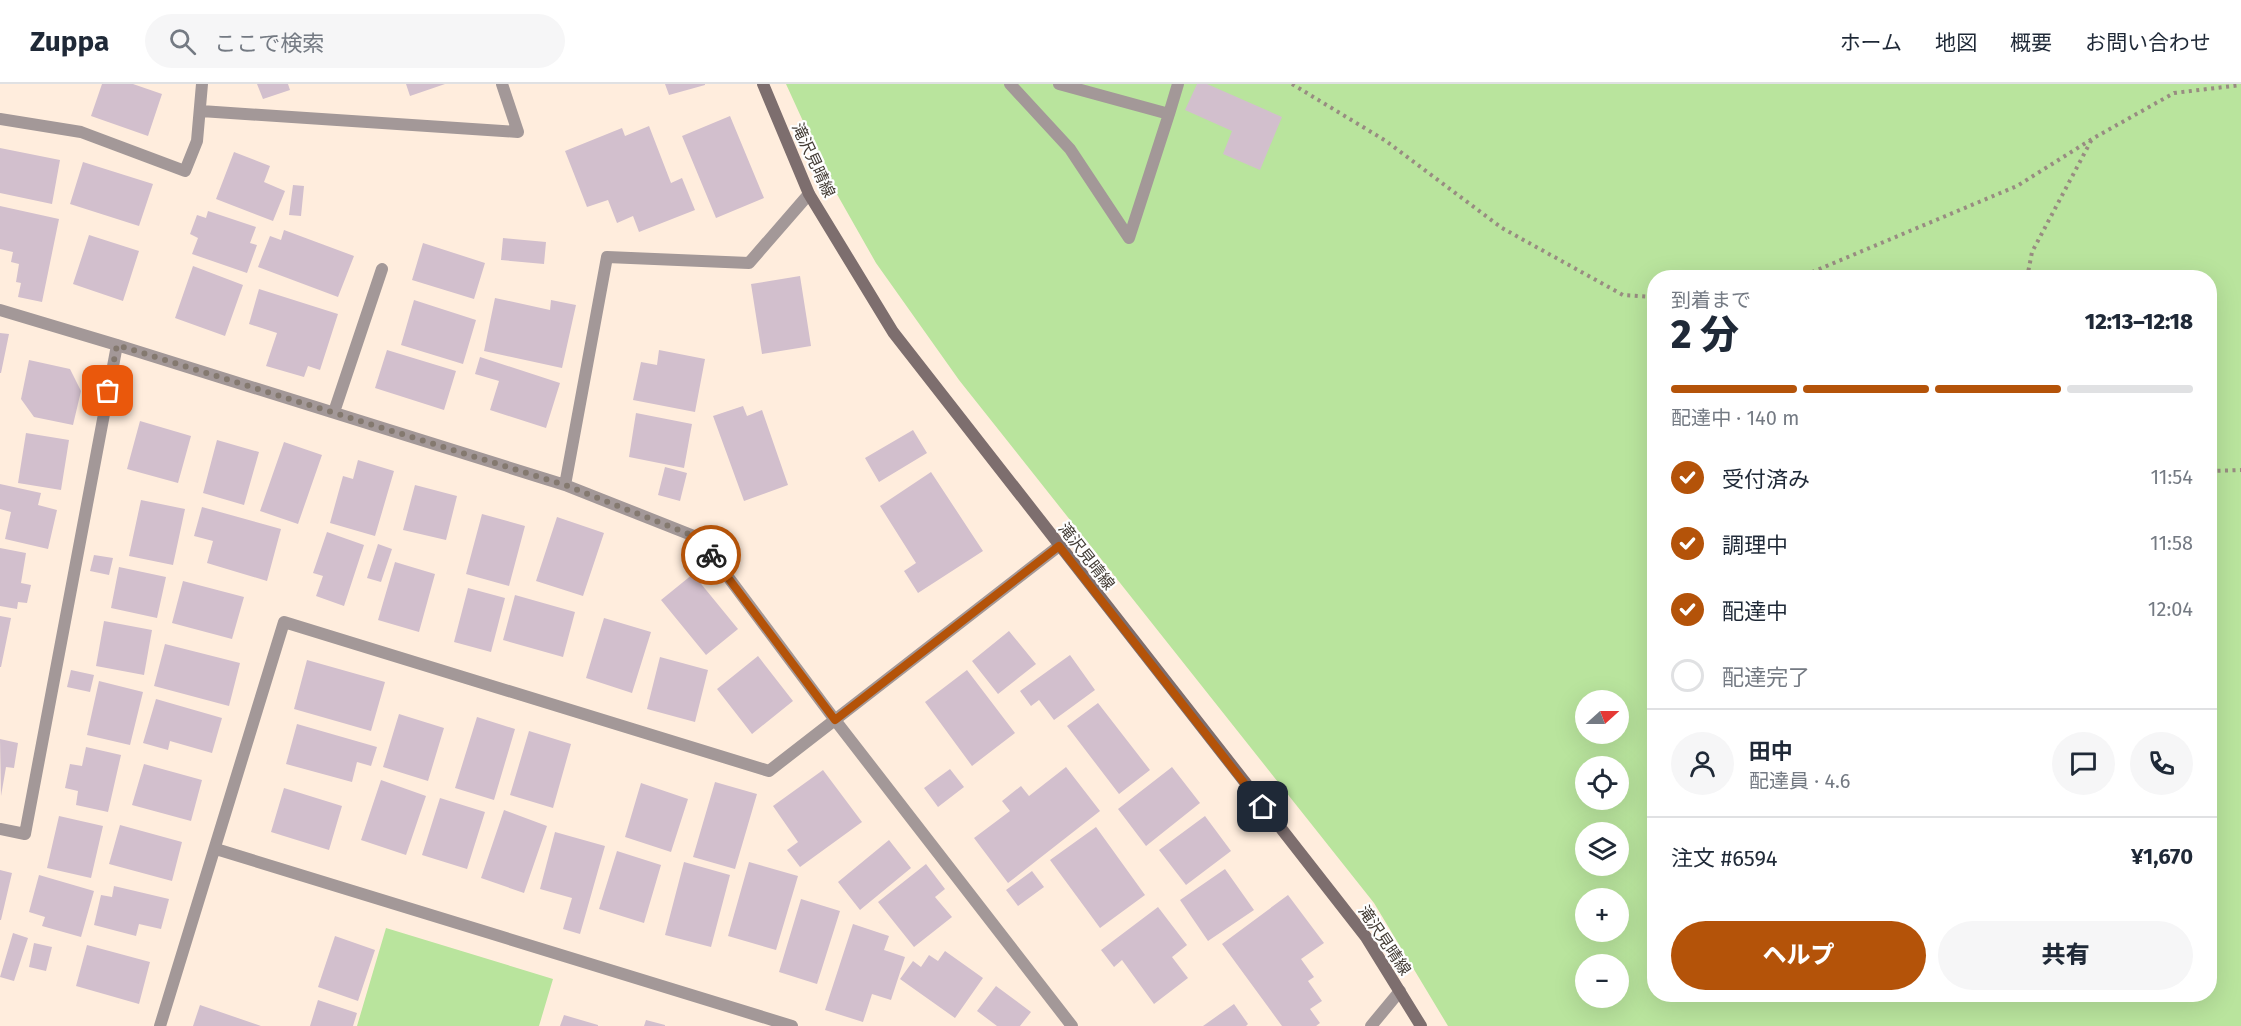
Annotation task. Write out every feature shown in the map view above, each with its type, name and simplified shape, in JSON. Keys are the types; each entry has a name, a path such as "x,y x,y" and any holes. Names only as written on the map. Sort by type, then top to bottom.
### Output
{"street":[{"path":"0,119 81,132 185,171 197,141 202,84"},
{"path":"201,111 518,132 502,84"},
{"name":"滝沢見晴線","path":"763,84 809,194 892,332 1366,937 1421,1026"},
{"path":"1010,84 1070,149 1129,238 1178,84"},
{"path":"1059,84 1169,114"},
{"path":"565,485 607,257 749,263 809,194"},
{"path":"334,412 382,269"},
{"path":"0,310 565,485 699,538 835,720 1072,1026"},
{"path":"0,829 25,834 117,345"},
{"path":"160,1026 285,622 769,771 1059,546"},
{"path":"216,849 792,1026"},
{"path":"1371,1026 1400,991"}],"path":[{"path":"1292,84 1386,141 1502,228 1623,295 1647,297"},
{"path":"1817,270 2017,186 2092,139 2174,93 2241,85"},
{"path":"2029,270 2032,252 2092,139"},
{"path":"2217,471 2241,470"}],"green space":[{"path":"786,84 2241,84 2241,1026 1448,1026 1374,903 959,380 876,263 834,189"},
{"path":"386,928 553,979 539,1026 357,1026"}],"building":[{"path":"102,84 133,84 162,94 148,136 91,116"},
{"path":"257,84 288,84 290,90 263,99"},
{"path":"406,84 445,84 410,96"},
{"path":"665,84 705,84 705,85 669,95"},
{"path":"1197,84 1207,84 1282,117 1260,170 1223,154 1232,131 1185,110"},
{"path":"730,116 764,198 716,218 682,136"},
{"path":"649,126 671,183 682,178 695,210 639,232 633,216 617,223 608,200 587,207 565,151 622,128 625,136"},
{"path":"0,148 60,160 52,204 0,193"},
{"path":"234,152 270,166 264,182 285,191 273,221 216,199"},
{"path":"83,162 153,184 139,226 70,204"},
{"path":"293,185 304,186 301,216 289,215"},
{"path":"0,206 59,219 42,302 18,297 21,283 16,282 19,264 11,262 13,252 0,249"},
{"path":"208,211 256,227 250,243 257,245 247,273 192,254 198,238 190,234 197,215 206,218"},
{"path":"284,230 354,256 338,297 258,267 270,236 281,240"},
{"path":"89,235 139,251 123,301 73,284"},
{"path":"503,238 546,242 544,264 501,260"},
{"path":"423,243 485,263 474,299 412,280"},
{"path":"193,266 243,285 225,336 175,318"},
{"path":"800,276 811,346 762,354 751,284"},
{"path":"259,289 338,314 320,370 308,366 304,377 266,366 277,333 249,324"},
{"path":"495,298 550,310 551,300 576,305 562,368 484,351"},
{"path":"414,300 476,320 463,364 401,345"},
{"path":"0,333 9,334 1,373 0,373"},
{"path":"387,350 456,371 444,410 375,388"},
{"path":"659,350 705,359 695,412 633,400 641,362 657,365"},
{"path":"480,357 560,383 546,428 490,410 499,381 475,374"},
{"path":"29,360 70,369 81,391 73,425 34,417 21,399"},
{"path":"743,406 747,416 762,410 788,485 744,501 713,416"},
{"path":"636,413 692,424 684,468 629,457"},
{"path":"140,421 191,436 178,483 127,469"},
{"path":"913,430 927,453 879,482 865,458"},
{"path":"26,433 69,440 61,490 18,483"},
{"path":"217,440 259,452 244,505 203,493"},
{"path":"284,442 322,455 298,524 260,511"},
{"path":"358,460 394,471 375,536 330,523 343,476 353,479"},
{"path":"665,467 687,473 680,501 658,495"},
{"path":"931,472 983,551 918,593 904,571 916,563 880,506"},
{"path":"0,484 41,493 38,505 57,510 48,549 5,539 11,512 0,509"},
{"path":"415,485 457,496 446,540 403,530"},
{"path":"141,500 185,509 173,565 129,556"},
{"path":"202,507 281,529 267,581 207,563 213,541 194,536"},
{"path":"482,514 525,526 509,586 466,574"},
{"path":"557,517 604,533 583,596 536,581"},
{"path":"327,532 364,545 344,606 316,596 323,576 313,573"},
{"path":"378,544 392,549 381,582 367,578"},
{"path":"0,548 26,553 21,583 31,585 27,603 18,602 17,609 0,606"},
{"path":"94,555 113,558 109,575 90,571"},
{"path":"395,562 435,574 419,632 378,620"},
{"path":"119,567 166,577 157,618 111,608"},
{"path":"693,574 738,629 706,655 661,600"},
{"path":"183,581 244,597 232,639 172,623"},
{"path":"468,588 505,598 491,652 454,642"},
{"path":"515,595 575,612 563,657 503,640"},
{"path":"0,616 11,618 1,667 0,667"},
{"path":"604,618 651,632 632,693 586,678"},
{"path":"104,621 152,630 144,675 96,666"},
{"path":"1009,631 1036,664 998,694 972,661"},
{"path":"165,644 240,663 229,706 154,686"},
{"path":"1070,655 1095,690 1054,720 1039,700 1031,706 1020,691"},
{"path":"758,656 793,701 752,734 717,689"},
{"path":"660,657 708,670 695,722 647,709"},
{"path":"307,660 385,682 371,731 294,709"},
{"path":"71,670 94,675 90,692 67,687"},
{"path":"967,670 1015,733 972,766 925,702"},
{"path":"99,681 143,692 130,745 87,735"},
{"path":"156,699 222,718 212,753 170,741 168,750 143,743"},
{"path":"1098,703 1150,770 1119,794 1067,726"},
{"path":"399,714 444,728 428,781 383,767"},
{"path":"477,717 515,729 494,800 455,788"},
{"path":"297,724 377,747 371,766 357,762 352,782 286,764"},
{"path":"529,731 571,744 553,808 510,795"},
{"path":"0,739 18,743 14,768 6,767 1,796"},
{"path":"86,747 121,755 108,812 76,805 78,791 65,788 70,764 82,766"},
{"path":"144,764 202,780 191,821 132,805"},
{"path":"1066,767 1100,811 1008,883 974,838 1010,811 1002,801 1021,786 1029,796"},
{"path":"1172,767 1200,803 1146,846 1118,809"},
{"path":"950,769 964,787 938,807 924,788"},
{"path":"823,770 862,822 800,867 787,850 798,842 773,806"},
{"path":"381,780 426,796 406,855 361,840"},
{"path":"715,782 757,794 735,869 693,857"},
{"path":"641,783 688,799 671,852 625,837"},
{"path":"284,788 342,806 329,850 271,832"},
{"path":"440,798 485,812 467,869 422,855"},
{"path":"504,810 547,826 524,893 481,878"},
{"path":"59,816 103,826 91,878 47,868"},
{"path":"1205,816 1231,851 1186,885 1159,850"},
{"path":"120,825 182,842 172,881 109,864"},
{"path":"1096,827 1145,895 1100,928 1050,860"},
{"path":"555,832 605,846 580,934 563,929 572,898 540,889"},
{"path":"889,840 911,868 860,910 838,882"},
{"path":"617,851 661,865 644,923 599,909"},
{"path":"684,862 730,875 711,947 665,935"},
{"path":"749,862 798,876 776,950 728,936"},
{"path":"926,864 945,889 935,897 952,917 914,947 878,902"},
{"path":"1225,869 1254,910 1208,941 1180,900"},
{"path":"0,870 12,873 1,920 0,920"},
{"path":"1032,871 1044,887 1018,906 1006,890"},
{"path":"39,875 94,891 81,937 42,926 45,917 29,912"},
{"path":"114,886 169,899 161,929 139,924 136,936 94,925 101,895 112,897"},
{"path":"1288,895 1324,943 1301,959 1314,977 1308,981 1322,1001 1310,1009 1320,1023 1316,1026 1282,1026 1222,944"},
{"path":"801,899 840,911 817,984 779,972"},
{"path":"1158,907 1187,945 1172,957 1188,978 1154,1004 1122,960 1114,967 1101,950"},
{"path":"853,924 889,936 884,950 905,957 891,1000 872,994 863,1022 825,1010"},
{"path":"13,933 28,938 14,981 0,977"},
{"path":"335,936 375,950 358,1001 318,987"},
{"path":"34,943 52,947 46,971 29,967"},
{"path":"87,945 150,962 139,1004 76,986"},
{"path":"945,951 983,978 955,1018 900,979 913,961 921,967 929,955 938,961"},
{"path":"996,986 1031,1012 1020,1026 997,1026 977,1011"},
{"path":"318,1000 357,1013 353,1026 310,1026"},
{"path":"1234,1004 1248,1024 1246,1026 1203,1026"},
{"path":"200,1005 261,1026 193,1026"},
{"path":"564,1015 598,1025 598,1026 560,1026"},
{"path":"646,1020 665,1025 665,1026 644,1026"}],"way so far":[{"path":"108,391 117,345 565,485 699,538 711,555"}],"route":[{"path":"711,555 835,720 1059,546 1263,807"}]}
